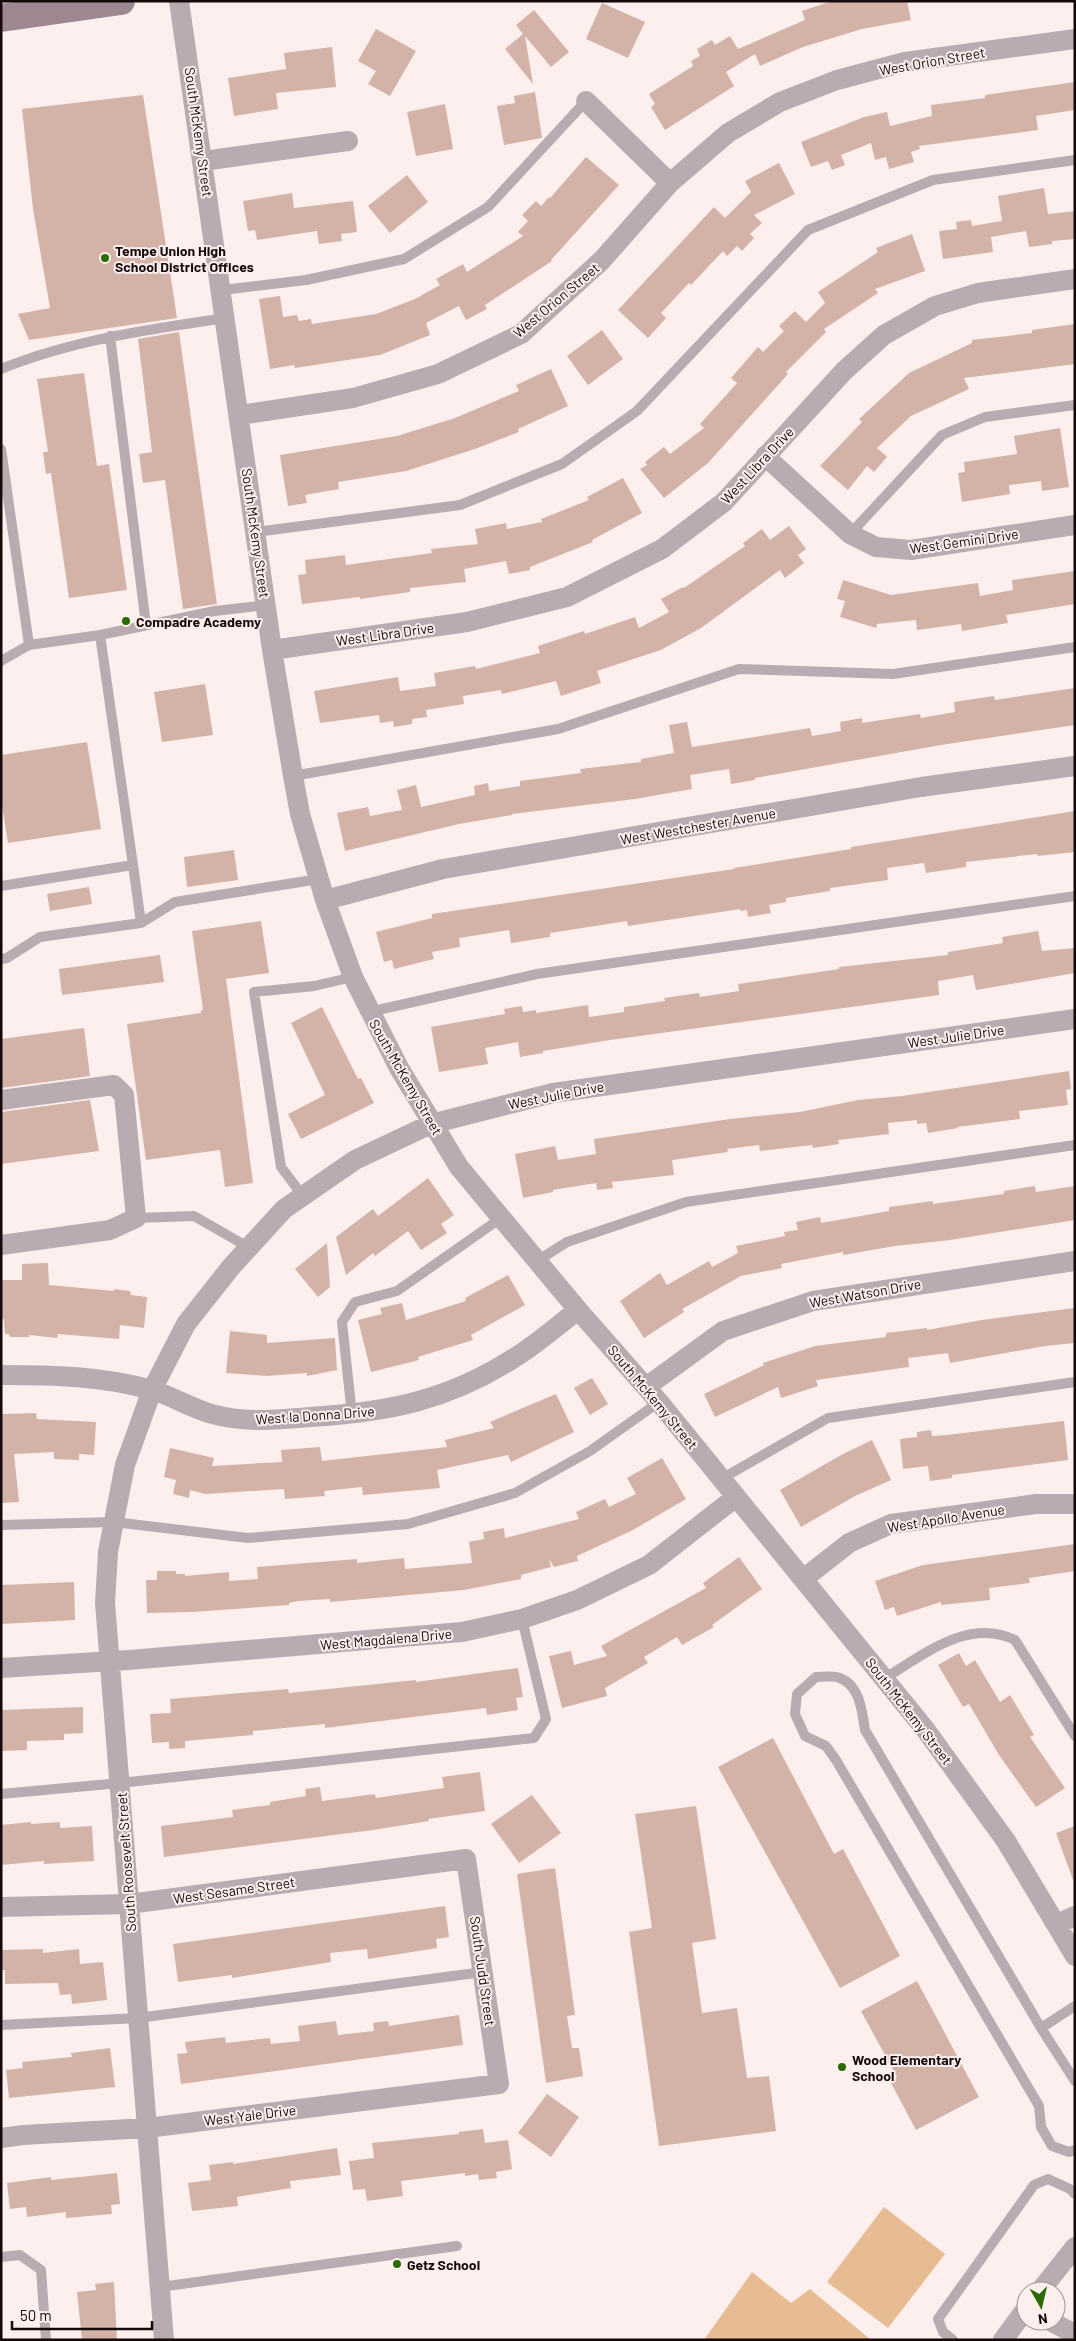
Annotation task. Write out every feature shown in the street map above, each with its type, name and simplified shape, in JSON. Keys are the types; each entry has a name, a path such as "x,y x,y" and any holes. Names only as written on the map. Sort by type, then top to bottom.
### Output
{"main road":[{"path":"1,18 121,1"}],"street":[{"name":"South McKemy Street","path":"179,1 240,415 272,650 293,776 300,814 325,900 352,978 432,1124 459,1167 578,1310 659,1402 926,1729 1006,1841 1066,1920 1075,1956"},
{"name":"West Orion Street","path":"240,415 353,398 438,374 520,334 602,260 670,183 728,133 780,102 837,80 905,62 1075,39"},
{"path":"586,101 670,183"},
{"path":"203,161 348,141"},
{"name":"West Libra Drive","path":"272,650 468,622 567,597 662,549 724,502 844,371 884,335 935,306 978,293 1075,279"},
{"name":"West Gemini Drive","path":"765,456 850,534 876,547 911,550 1075,525"},
{"name":"West Westchester Avenue","path":"325,900 443,869 921,787 1075,766"},
{"name":"West Julie Drive","path":"152,1390 186,1324 248,1247 284,1209 354,1160 432,1124 553,1093 1075,1019"},
{"path":"1,1100 114,1085 124,1095 136,1218 110,1230 1,1245"},
{"name":"West Watson Drive","path":"646,1387 723,1331 813,1300 1075,1260"},
{"name":"West la Donna Drive","path":"1,1375 82,1378 152,1390 212,1414 258,1421 352,1415 415,1404 461,1388 515,1358 578,1310"},
{"name":"South Roosevelt Street","path":"152,1390 125,1465 108,1552 105,1603 164,2340"},
{"name":"West Magdalena Drive","path":"1,1668 110,1662 462,1632 522,1619 577,1600 648,1565 736,1497"},
{"name":"West Apollo Avenue","path":"803,1579 848,1543 891,1524 1036,1504 1075,1504"},
{"name":"West Sesame Street","path":"1,1907 129,1904 466,1859"},
{"name":"South Judd Street","path":"466,1859 499,2084"},
{"name":"West Yale Drive","path":"1,2138 148,2128 499,2084"},
{"path":"1048,2281 1075,2247"},
{"path":"1003,2340 1016,2322"}],"lane":[{"path":"222,290 306,280 404,259 488,207 586,101"},
{"path":"256,532 460,505 562,464 637,411 808,230 933,180 1075,160"},
{"path":"1,369 37,354 110,336 226,318"},
{"path":"110,336 146,625"},
{"path":"850,534 942,435 985,418 1075,405"},
{"path":"1,449 29,645"},
{"path":"1,661 29,645 100,635 215,611 267,605"},
{"path":"100,635 141,923"},
{"path":"293,776 558,729 739,668 893,674 1075,647"},
{"path":"1,886 133,865"},
{"path":"1,959 7,958 40,937 141,923 175,902 319,879"},
{"path":"369,1012 537,974 1075,896"},
{"path":"303,1196 281,1167 254,992 314,986 352,978"},
{"path":"537,1261 567,1242 686,1202 1075,1145"},
{"path":"136,1218 194,1216 248,1247"},
{"path":"352,1415 342,1322 355,1302 396,1291 501,1218"},
{"path":"721,1479 828,1418 1075,1382"},
{"path":"1,1525 114,1522 248,1538 408,1524 515,1493 590,1451 659,1402"},
{"path":"1,1794 534,1738 546,1720 522,1619"},
{"path":"885,1678 948,1640 980,1632 1002,1634 1015,1640 1075,1736"},
{"path":"1075,2081 1041,2028 865,1730 861,1705 854,1688 839,1677 816,1677 797,1694 795,1714 805,1736 826,1746 836,1760 1039,2106 1040,2127 1052,2146 1069,2152 1075,2150"},
{"path":"1,2025 138,2018 483,1972"},
{"path":"1041,2028 1075,2006"},
{"path":"952,2340 943,2332 938,2319 1034,2186 1048,2179 1070,2189 1075,2194"},
{"path":"160,2287 457,2246"},
{"path":"1,2257 20,2255 41,2270 46,2340"}],"shaded area":[{"path":"884,2207 945,2254 888,2328 827,2282"},
{"path":"752,2272 791,2303 810,2289 871,2340 704,2340"}],"building":[{"path":"832,1 907,1 911,20 862,29 803,47 760,66 755,54 726,72 734,86 665,130 651,107 655,104 649,94 693,66 691,61 700,56 697,49 712,40 715,45 730,36 738,49 805,20 802,11"},
{"path":"602,3 645,22 628,58 586,39"},
{"path":"534,10 569,52 551,67 525,36 533,84 505,49 523,34 516,25"},
{"path":"376,29 416,51 390,96 368,84 376,71 358,61"},
{"path":"332,47 336,87 276,93 278,109 234,116 228,78 286,69 284,53"},
{"path":"1075,82 1075,110 1036,116 1038,130 919,146 920,149 911,152 914,162 889,169 886,157 875,160 871,143 841,155 845,165 832,170 828,161 811,167 801,142 864,117 887,112 890,126 932,116 931,105 985,98 985,95"},
{"path":"535,92 542,138 504,145 497,106 515,103 514,96"},
{"name":"Tempe Union High School District Offices","path":"143,95 177,318 29,340 18,314 50,308 33,209 22,109"},
{"path":"445,104 453,149 416,156 407,112"},
{"path":"586,157 619,185 552,261 485,305 487,309 466,320 459,306 426,323 430,335 380,355 295,368 294,365 270,369 259,299 280,296 283,317 297,315 299,321 311,319 312,324 376,314 415,299 440,285 436,279 463,264 467,272 523,236 518,232 528,221 522,215 536,201 541,206 550,198"},
{"path":"779,163 795,194 754,215 762,223 750,234 754,238 742,251 737,246 727,256 723,251 691,285 689,283 661,313 666,318 648,338 618,310 714,207 725,218 751,192 745,181"},
{"path":"407,175 428,202 390,233 368,206"},
{"path":"1044,188 1048,214 1075,211 1075,239 1052,241 1052,244 1029,247 1026,231 991,237 993,252 943,259 939,231 957,229 956,222 971,220 972,226 1002,221 998,196"},
{"path":"292,193 294,208 353,201 357,232 341,234 342,241 319,244 317,231 257,240 255,230 248,231 243,201"},
{"path":"912,234 925,271 875,289 878,293 824,329 826,332 786,372 788,374 708,463 664,498 640,469 647,465 645,462 664,447 670,454 704,428 700,424 737,383 731,378 758,347 763,352 784,331 779,326 795,311 806,322 825,303 818,292 878,252 876,248"},
{"path":"1075,324 1075,364 964,378 969,389 911,416 877,448 887,457 874,472 867,466 848,490 820,466 862,422 859,419 909,373 972,343 972,340 1032,333 1032,330"},
{"path":"602,330 623,359 588,385 567,356"},
{"path":"179,332 217,604 183,609 165,480 143,483 139,454 152,452 138,339"},
{"path":"551,369 568,406 518,429 519,432 475,449 406,471 338,482 339,489 305,495 307,503 288,506 280,455 397,436 455,418 519,391 516,385"},
{"path":"84,373 97,466 109,464 127,590 69,598 51,473 46,474 43,452 48,452 37,379"},
{"path":"1060,428 1069,487 1042,491 1041,481 1009,485 1010,494 962,502 958,473 965,472 964,462 1017,454 1014,436"},
{"path":"623,478 642,513 592,540 593,542 530,567 530,570 509,574 506,561 464,569 466,582 410,588 410,592 360,599 360,597 302,604 298,575 306,574 305,560 345,555 346,565 432,553 431,549 478,544 475,529 506,523 507,529 542,522 541,519 589,500 587,497"},
{"path":"789,526 806,549 798,555 804,563 785,578 780,570 701,628 661,650 597,671 601,683 561,696 556,681 502,694 501,690 463,696 464,704 426,710 427,717 412,719 412,724 394,727 393,721 380,723 379,715 320,723 314,691 398,677 400,691 436,686 434,673 475,666 476,669 540,653 538,646 584,631 585,634 635,617 639,628 669,612 661,599 684,588 745,546 743,543 762,529 770,540"},
{"path":"1075,571 1075,604 1006,615 1008,623 962,631 961,624 917,630 916,620 877,624 876,628 840,617 845,601 837,599 843,580 891,595 978,583 980,596 1013,590 1012,580"},
{"path":"205,684 213,735 162,742 154,692"},
{"path":"1075,688 1075,725 941,745 755,778 755,780 731,784 729,769 690,775 692,789 635,799 512,814 459,824 345,851 337,813 368,807 370,816 402,810 397,790 416,785 421,807 475,795 474,786 488,783 489,791 520,786 520,781 581,773 580,769 641,762 641,759 674,753 669,725 687,722 692,747 810,728 812,736 841,731 840,722 862,718 862,723 920,714 921,718 955,712 954,702 994,696 995,700"},
{"path":"87,742 101,829 8,843 1,799 1,755"},
{"path":"1075,811 1075,852 966,862 966,867 926,873 924,863 887,868 888,880 830,888 830,891 786,898 786,902 769,905 771,913 748,917 747,910 741,911 740,909 628,926 627,921 550,933 550,937 511,943 509,930 459,938 460,947 432,952 434,959 394,969 392,960 384,962 376,932 432,918 432,914 734,869 851,849 851,847"},
{"path":"234,850 238,880 187,887 184,857"},
{"path":"89,887 92,904 50,911 47,894"},
{"path":"261,921 269,973 226,979 253,1183 225,1187 220,1150 146,1160 127,1024 201,1013 201,1010 203,1010 192,931"},
{"path":"1038,931 1042,951 1075,948 1075,973 976,990 973,975 938,981 939,995 610,1040 543,1051 543,1053 520,1057 518,1042 485,1048 488,1064 439,1072 431,1027 505,1014 504,1009 522,1006 523,1012 536,1010 536,1013 588,1005 589,1017 624,1012 624,1007 665,1001 664,998 699,993 700,997 739,991 738,984 839,969 839,967 948,955 948,952 1003,943 1002,937"},
{"path":"160,955 164,982 62,995 59,969"},
{"path":"322,1007 358,1079 361,1078 374,1103 301,1139 288,1114 325,1095 291,1023"},
{"path":"84,1028 90,1076 1,1088 1,1039"},
{"path":"1069,1071 1071,1089 1066,1090 1068,1105 1019,1111 1020,1119 957,1127 928,1133 926,1123 917,1124 917,1120 888,1123 889,1134 838,1140 839,1144 813,1148 812,1145 760,1151 759,1145 727,1149 728,1152 672,1160 674,1175 612,1182 613,1188 597,1190 596,1183 553,1190 553,1192 523,1198 515,1154 555,1146 558,1160 596,1154 594,1139 730,1119 800,1112 858,1100 902,1096"},
{"path":"90,1100 99,1151 1,1164 1,1112"},
{"path":"428,1178 454,1215 441,1224 447,1233 421,1250 408,1231 375,1256 373,1253 346,1275 336,1237 373,1209 378,1216"},
{"path":"1035,1186 1036,1192 1075,1186 1075,1220 843,1255 843,1252 781,1264 782,1268 741,1276 682,1309 684,1312 644,1338 620,1301 660,1273 667,1285 709,1261 712,1267 738,1253 736,1246 785,1236 784,1232 798,1230 796,1222 820,1217 821,1223 889,1211 889,1207 933,1201 933,1204 1004,1194 1004,1191"},
{"path":"327,1243 330,1287 318,1297 295,1269"},
{"path":"48,1263 49,1285 114,1291 114,1289 130,1291 131,1295 147,1297 144,1328 120,1325 119,1339 58,1334 57,1338 29,1335 29,1337 10,1337 9,1334 5,1334 4,1319 1,1319 1,1280 22,1280 22,1264"},
{"path":"508,1275 525,1305 471,1335 473,1340 418,1357 419,1360 371,1372 358,1320 382,1314 380,1308 402,1303 406,1320 466,1301 465,1298"},
{"path":"1075,1308 1075,1343 1045,1346 950,1363 948,1353 908,1358 909,1367 816,1380 818,1386 781,1398 778,1387 715,1417 704,1394 764,1365 763,1363 815,1346 886,1337 886,1333 927,1328 927,1330 982,1320"},
{"path":"230,1331 267,1335 267,1343 335,1338 337,1370 307,1376 307,1373 266,1376 226,1373"},
{"path":"592,1378 608,1404 590,1415 574,1388"},
{"path":"556,1394 574,1432 511,1462 508,1455 437,1470 440,1488 363,1495 362,1487 324,1491 325,1496 285,1499 284,1489 205,1494 190,1490 189,1498 173,1494 176,1480 164,1477 170,1448 214,1458 212,1466 282,1462 281,1450 320,1447 322,1461 447,1447 445,1440 494,1428 490,1422"},
{"path":"36,1413 37,1419 96,1422 94,1455 79,1454 79,1460 54,1459 54,1452 14,1454 19,1502 1,1503 2,1414"},
{"path":"1064,1421 1068,1460 952,1475 952,1478 930,1481 928,1466 903,1469 900,1439 917,1437 917,1432 931,1430 932,1436 947,1435"},
{"path":"872,1440 891,1480 855,1496 801,1527 780,1490 843,1454"},
{"path":"662,1458 686,1499 633,1530 577,1556 578,1561 554,1567 549,1559 551,1567 521,1575 521,1579 464,1590 420,1594 330,1602 330,1599 298,1601 289,1603 289,1605 192,1612 147,1613 146,1580 157,1580 157,1571 176,1571 176,1574 185,1574 185,1576 229,1572 229,1581 258,1579 257,1567 357,1559 357,1563 404,1558 405,1569 472,1563 469,1542 484,1539 483,1532 504,1528 505,1538 579,1519 576,1512 605,1499 609,1507 636,1494 627,1478"},
{"path":"1075,1544 1075,1571 1029,1578 1030,1583 989,1588 990,1600 941,1605 941,1602 897,1616 894,1607 885,1610 875,1581 923,1565"},
{"path":"739,1557 762,1589 712,1625 714,1627 682,1645 677,1637 644,1657 648,1663 605,1688 607,1696 562,1708 549,1656 571,1651 574,1665 607,1656 601,1646 706,1588 703,1583"},
{"path":"74,1582 75,1620 1,1624 1,1585"},
{"path":"959,1653 966,1666 975,1660 1000,1702 1010,1695 1034,1735 1030,1737 1065,1788 1036,1807 999,1755 969,1704 963,1707 938,1665"},
{"path":"518,1668 523,1697 516,1698 518,1710 487,1715 486,1708 325,1728 325,1724 253,1731 253,1735 185,1741 185,1748 169,1749 169,1742 152,1743 150,1714 171,1713 170,1699 288,1689 289,1693 416,1680 416,1682"},
{"path":"83,1707 83,1733 64,1734 64,1740 27,1741 27,1750 1,1751 1,1710"},
{"path":"773,1738 834,1854 843,1849 900,1956 840,1988 718,1767"},
{"path":"480,1772 485,1811 428,1819 429,1821 373,1830 164,1857 161,1826 233,1817 232,1810 270,1805 270,1802 306,1796 305,1789 320,1787 322,1801 375,1794 376,1798 444,1788 442,1777"},
{"path":"532,1795 561,1833 519,1863 491,1824"},
{"path":"696,1806 716,1939 692,1943 702,2013 737,2008 747,2078 769,2076 776,2131 659,2146 629,1932 652,1928 635,1814"},
{"path":"31,1822 31,1824 60,1822 60,1828 92,1826 94,1861 44,1864 44,1861 1,1865 1,1825"},
{"path":"1075,1826 1075,1880 1073,1880 1056,1833"},
{"path":"555,1868 575,2015 567,2016 572,2048 579,2048 583,2076 546,2083 517,1874"},
{"path":"445,1906 449,1937 436,1939 437,1948 368,1959 367,1949 330,1953 331,1962 232,1978 232,1975 178,1982 173,1944"},
{"path":"43,1949 43,1953 79,1949 80,1964 103,1962 107,2000 72,2004 71,1994 60,1995 58,1983 5,1984 5,1970 1,1970 1,1950"},
{"path":"917,1981 979,2097 916,2130 890,2081 897,2077 861,2011"},
{"path":"459,2015 463,2045 181,2084 177,2054 187,2053 185,2042 225,2037 226,2043 270,2038 271,2044 300,2041 298,2026 336,2021 338,2035 374,2031 373,2023 388,2021 389,2026"},
{"path":"110,2048 115,2087 9,2098 6,2070 23,2068 22,2062 72,2057 71,2053"},
{"path":"547,2094 579,2117 551,2157 518,2133"},
{"path":"483,2129 485,2143 508,2140 512,2169 496,2172 497,2178 479,2180 478,2174 465,2176 465,2173 401,2181 403,2196 367,2201 365,2189 353,2190 349,2161 374,2158 372,2143 459,2134 459,2132"},
{"path":"337,2148 341,2175 290,2181 291,2188 237,2197 238,2206 192,2211 188,2183 211,2180 209,2165 233,2162 233,2164"},
{"path":"117,2173 120,2204 111,2205 112,2214 66,2218 66,2212 27,2217 26,2207 10,2209 7,2183 51,2177 51,2180"},
{"path":"114,2282 117,2340 82,2340 77,2292 96,2290 95,2284"}],"place":[{"name":"Tempe Union High School District Offices","path":"105,258"},
{"name":"Compadre Academy","path":"126,621"},
{"name":"Wood Elementary School","path":"842,2067"},
{"name":"Getz School","path":"397,2264"}]}
